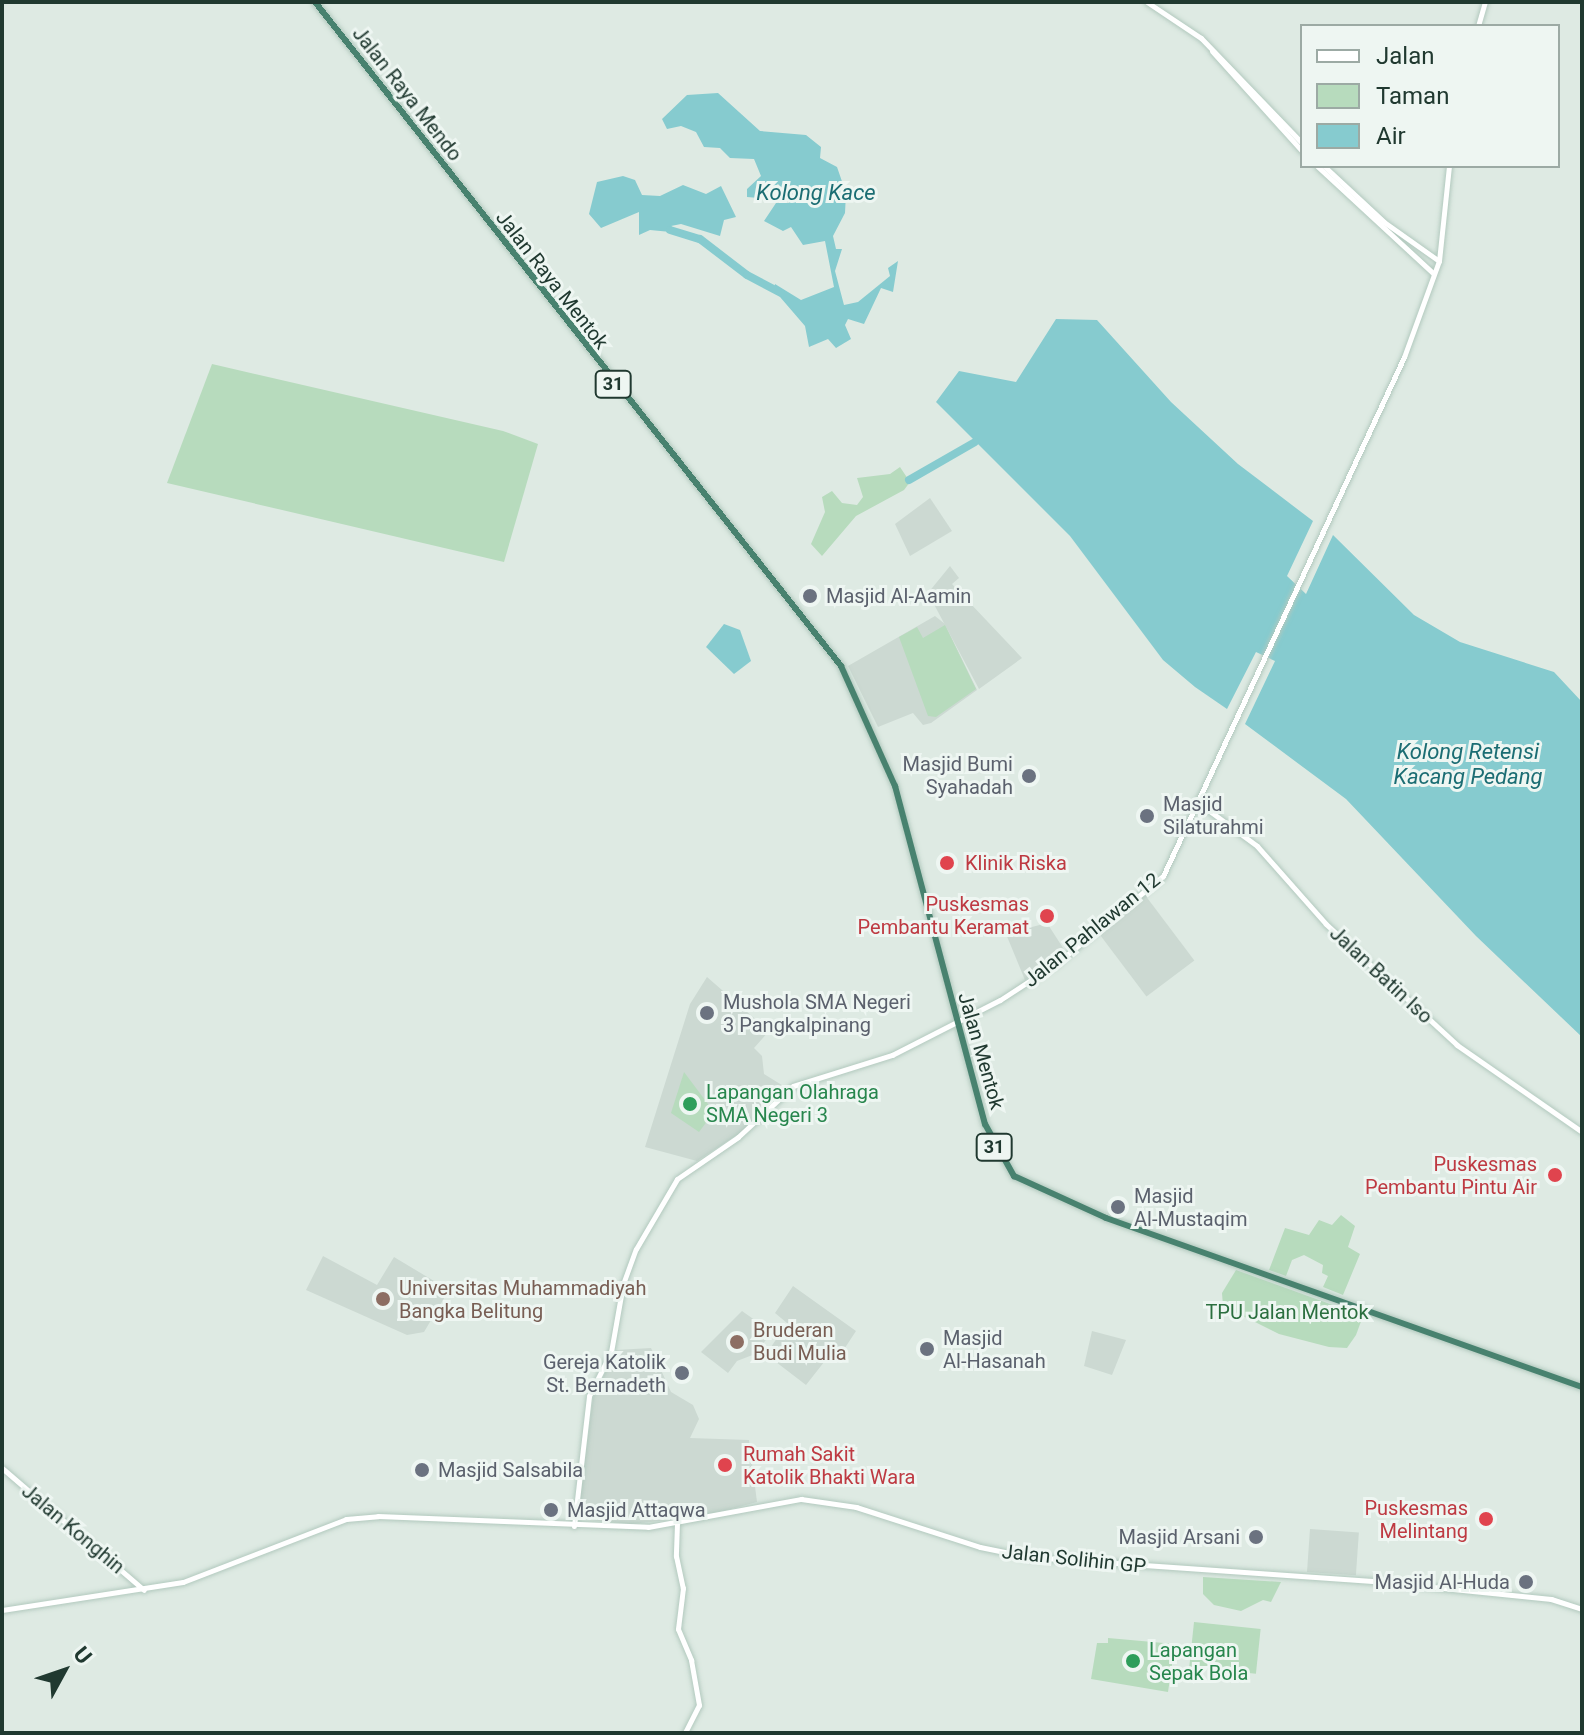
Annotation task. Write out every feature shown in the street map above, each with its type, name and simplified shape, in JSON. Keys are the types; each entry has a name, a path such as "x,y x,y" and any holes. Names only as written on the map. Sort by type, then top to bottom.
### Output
{"highway":[{"name":"Jalan Raya Mendo","path":"315,2 474,206"},
{"name":"Jalan Raya Mentok","path":"474,206 756,560"},
{"name":"Jalan Mentok","path":"756,560 828,646 864,710 895,786 957,1025 991,1139 1006,1167 1027,1186 1208,1256 1582,1387"}],"main road":[{"path":"1147,2 1183,24 1212,50 1300,141"},
{"path":"1479,24 1485,2"},
{"path":"1212,50 1300,149"},
{"path":"1319,168 1434,274"},
{"path":"1326,168 1384,222 1439,261"},
{"name":"Jalan Pahlawan 12","path":"574,1526 589,1396 611,1352 627,1272 665,1194 682,1174 744,1132 784,1092 892,1055 957,1025 1048,969 1155,884 1404,357 1439,261 1449,168"},
{"name":"Jalan Batin Iso","path":"1196,801 1257,846 1293,890 1448,1037 1582,1132"},
{"name":"Jalan Konghin","path":"2,1468 145,1590"},
{"name":"Jalan Solihin GP","path":"2,1610 145,1590 222,1571 298,1534 346,1519 407,1517 574,1526 677,1523 775,1503 814,1500 1029,1557 1368,1581 1551,1599 1582,1609"},
{"path":"677,1523 683,1588 678,1629 691,1660 699,1705 685,1733"}],"shaded area":[{"path":"930,498 952,531 910,556 895,524"},
{"path":"950,566 959,578 952,584 1022,658 979,689 928,593"},
{"path":"935,616 945,624 977,690 931,723 923,725 913,713 878,727 848,666"},
{"path":"1145,895 1194,960 1146,997 1097,931"},
{"path":"1047,923 1065,951 1025,980 1006,934"},
{"path":"707,977 769,1031 754,1048 762,1056 764,1074 785,1087 743,1131 697,1161 645,1147 690,1004"},
{"name":"Universitas Muhammadiyah Bangka Belitung","path":"323,1256 377,1285 394,1257 449,1290 424,1332 407,1335 306,1290"},
{"path":"793,1286 856,1331 837,1360 828,1357 806,1385 776,1362 771,1347 787,1323 775,1313"},
{"name":"Bruderan Budi Mulia","path":"742,1311 772,1332 755,1354 737,1361 728,1373 701,1352"},
{"path":"1092,1331 1126,1340 1112,1375 1084,1366"},
{"path":"651,1348 671,1392 693,1405 699,1419 690,1438 749,1440 757,1502 705,1516 631,1524 577,1519 593,1398 616,1350"},
{"path":"1310,1529 1359,1532 1356,1575 1307,1572"}],"green space":[{"path":"212,364 503,431 538,444 504,562 167,483"},
{"path":"900,467 910,482 904,490 856,516 822,556 811,544 825,512 822,497 832,491 842,503 857,505 863,497 857,478 890,474"},
{"path":"945,625 976,689 936,717 928,716 899,637 917,627 923,638"},
{"name":"Lapangan Olahraga SMA Negeri 3","path":"684,1072 714,1112 699,1132 671,1113"},
{"name":"TPU Jalan Mentok","path":"1341,1215 1355,1226 1348,1247 1360,1254 1343,1295 1323,1287 1328,1276 1322,1273 1323,1265 1304,1255 1292,1260 1286,1276 1269,1270 1285,1228 1309,1235 1319,1220 1332,1225"},
{"name":"TPU Jalan Mentok","path":"1236,1270 1363,1316 1356,1335 1347,1348 1329,1347 1279,1334 1223,1306 1222,1293"},
{"path":"1203,1577 1281,1582 1271,1602 1263,1600 1241,1611 1214,1605 1203,1594"},
{"path":"1194,1622 1261,1629 1256,1674 1189,1667"},
{"name":"Lapangan Sepak Bola","path":"1108,1638 1175,1644 1168,1692 1091,1679 1097,1643 1108,1643"}],"water":[{"name":"Kolong Kace","path":"718,93 760,131 806,135 821,147 820,158 837,167 846,193 845,213 833,236 836,249 842,249 835,271 844,305 858,302 890,276 888,268 898,261 893,292 881,288 864,324 848,319 845,325 851,339 836,348 828,339 809,347 805,326 774,290 775,284 801,300 834,287 825,241 803,245 791,227 783,231 764,221 776,203 789,203 789,196 778,184 759,198 747,197 747,189 761,176 754,159 730,158 720,148 704,147 696,132 681,126 667,129 662,119 687,95"},
{"path":"623,176 635,180 642,195 660,196 683,185 706,194 721,186 736,217 724,220 720,236 681,224 671,226 681,233 650,230 639,235 639,212 601,228 589,214 597,182"},
{"name":"Kolong Retensi Kacang Pedang","path":"1056,319 1097,320 1171,402 1238,464 1313,521 1287,576 1306,594 1333,535 1414,615 1460,642 1554,672 1582,702 1582,1037 1476,936 1346,799 1245,724 1275,661 1256,652 1227,709 1195,687 1163,660 1070,536 936,402 959,371 1016,382"},
{"path":"724,624 740,630 751,661 734,674 706,647"}],"waterway":[{"path":"670,230 700,239 747,275 781,293"},
{"path":"909,480 975,442"}],"place":[{"name":"Masjid Al-Aamin","path":"810,596"},
{"name":"Masjid Bumi Syahadah","path":"1029,776"},
{"name":"Masjid Silaturahmi","path":"1147,816"},
{"name":"Klinik Riska","path":"947,863"},
{"name":"Puskesmas Pembantu Keramat","path":"1047,916"},
{"name":"Mushola SMA Negeri 3 Pangkalpinang","path":"707,1013"},
{"name":"Lapangan Olahraga SMA Negeri 3","path":"690,1104"},
{"name":"Puskesmas Pembantu Pintu Air","path":"1555,1175"},
{"name":"Masjid Al-Mustaqim","path":"1118,1207"},
{"name":"Universitas Muhammadiyah Bangka Belitung","path":"383,1299"},
{"name":"Bruderan Budi Mulia","path":"737,1342"},
{"name":"Masjid Al-Hasanah","path":"927,1349"},
{"name":"Gereja Katolik St. Bernadeth","path":"682,1373"},
{"name":"Rumah Sakit Katolik Bhakti Wara","path":"725,1465"},
{"name":"Masjid Salsabila","path":"422,1470"},
{"name":"Masjid Attaqwa","path":"551,1510"},
{"name":"Puskesmas Melintang","path":"1486,1519"},
{"name":"Masjid Arsani","path":"1256,1537"},
{"name":"Masjid Al-Huda","path":"1526,1582"},
{"name":"Lapangan Sepak Bola","path":"1133,1661"}]}
